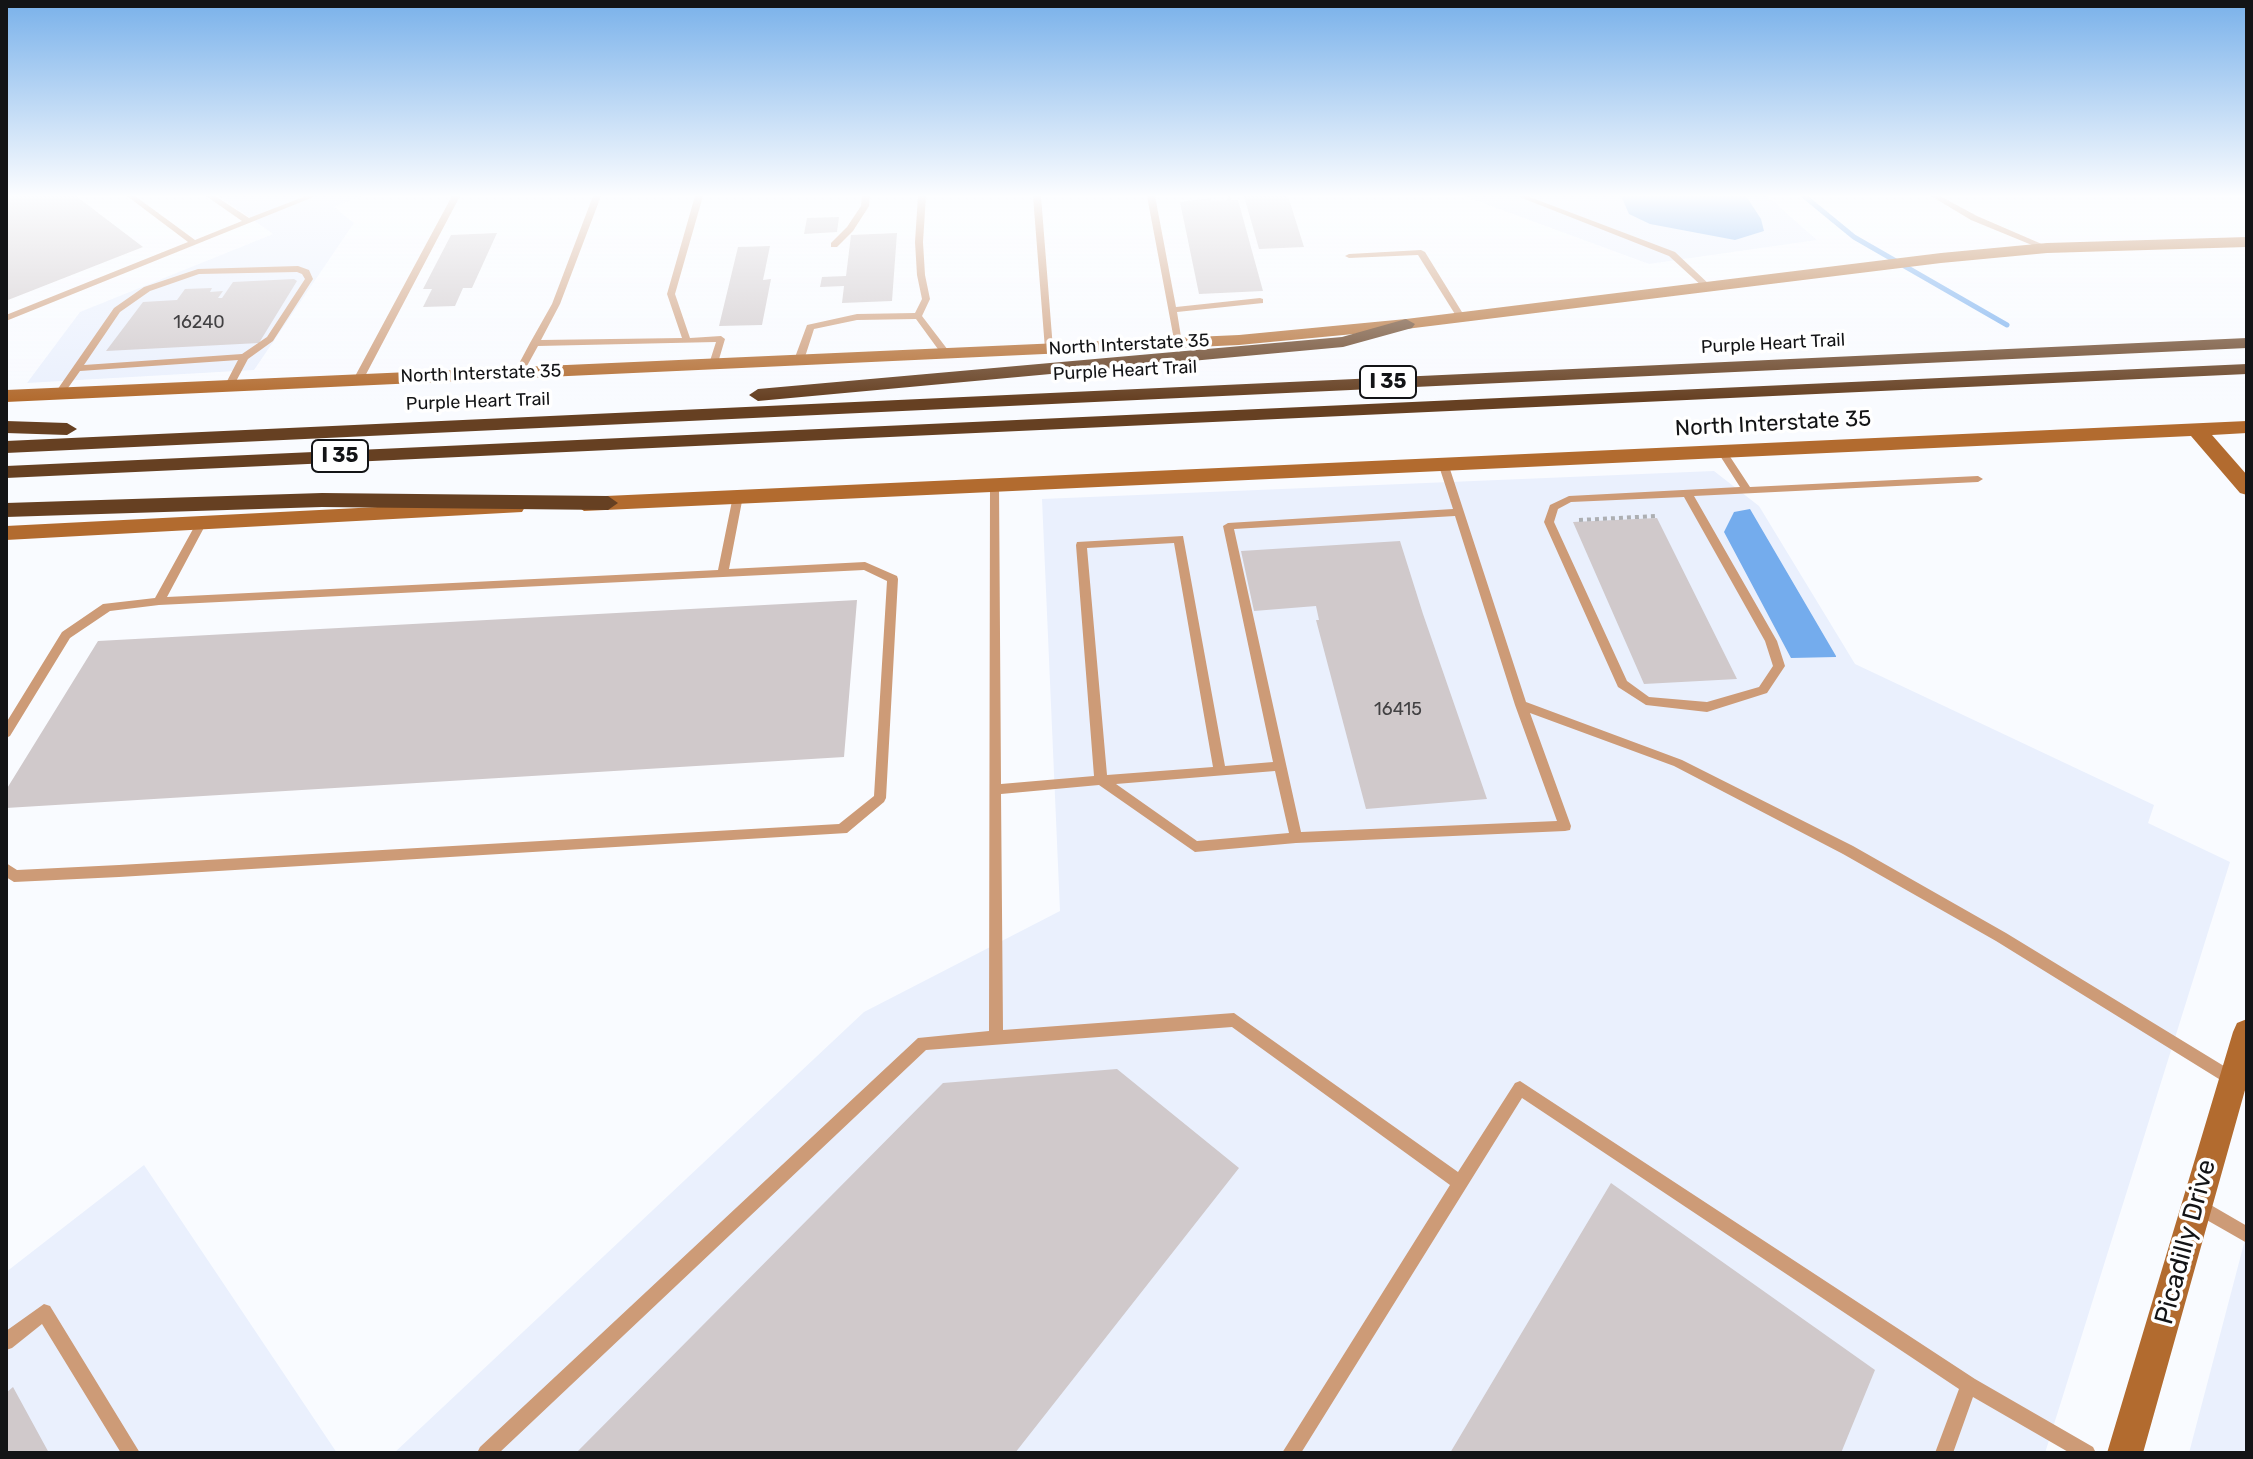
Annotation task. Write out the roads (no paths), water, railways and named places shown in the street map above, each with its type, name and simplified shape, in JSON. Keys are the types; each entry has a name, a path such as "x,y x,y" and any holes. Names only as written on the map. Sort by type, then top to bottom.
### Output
{"highway":[{"path":"529,422 645,405 1265,351 1343,342 1406,324"},
{"name":"Purple Heart Trail","path":"6,447 2247,343"},
{"name":"I 35","path":"6,472 2247,369"},
{"path":"6,427 193,436"},
{"path":"6,510 322,500 608,503"}],"main road":[{"name":"North Interstate 35","path":"6,396 1178,343 1406,324 1885,264"},
{"name":"North Interstate 35","path":"6,533 2247,427"},
{"path":"2197,430 2247,488"},
{"name":"Picadilly Drive","path":"2125,1453 2241,1059"}],"lane":[{"path":"6,318 141,264"},
{"path":"358,380 420,264"},
{"path":"519,373 556,304 571,264"},
{"path":"680,264 671,294 687,341"},
{"path":"918,316 926,299 922,264"},
{"path":"1042,264 1049,349"},
{"path":"1164,264 1178,343"},
{"path":"1428,264 1461,317"},
{"path":"1683,264 1707,286"},
{"path":"60,393 117,310 147,289 198,272 298,269 306,272 309,279 270,339 244,357 230,385"},
{"path":"1172,310 1260,301"},
{"path":"918,316 946,354"},
{"path":"799,360 810,327 857,317 918,316"},
{"path":"534,343 721,339 714,364"},
{"path":"78,368 244,357"},
{"path":"1722,451 1747,490"},
{"path":"1220,771 1179,539 1081,545 1101,780 1195,847 1296,838 1565,826 1521,705 1443,463"},
{"path":"1687,493 1771,641 1779,666 1763,690 1707,707 1646,701 1622,684 1549,522 1554,507 1569,499 1687,493 1747,490 1978,479"},
{"path":"994,485 996,1038"},
{"path":"723,574 738,496"},
{"path":"1296,838 1228,526 1458,512"},
{"path":"159,601 202,522"},
{"path":"6,733 66,635 107,607 159,601 865,566 893,579 880,798 842,829 104,872 14,876 6,869"},
{"path":"1521,705 1678,763 1848,850 2001,937 2241,1059"},
{"path":"995,790 1281,766"},
{"path":"486,1453 923,1043 1234,1020 1460,1183"},
{"path":"1291,1453 1520,1088 1969,1385 2087,1453"},
{"path":"2197,1205 2247,1235"},
{"path":"6,1342 44,1312 131,1453"},
{"path":"1944,1453 1969,1385"}],"water":[{"path":"1750,509 1836,657 1791,658 1724,532 1734,512"}],"waterway":[{"path":"1901,264 2007,325"}]}
